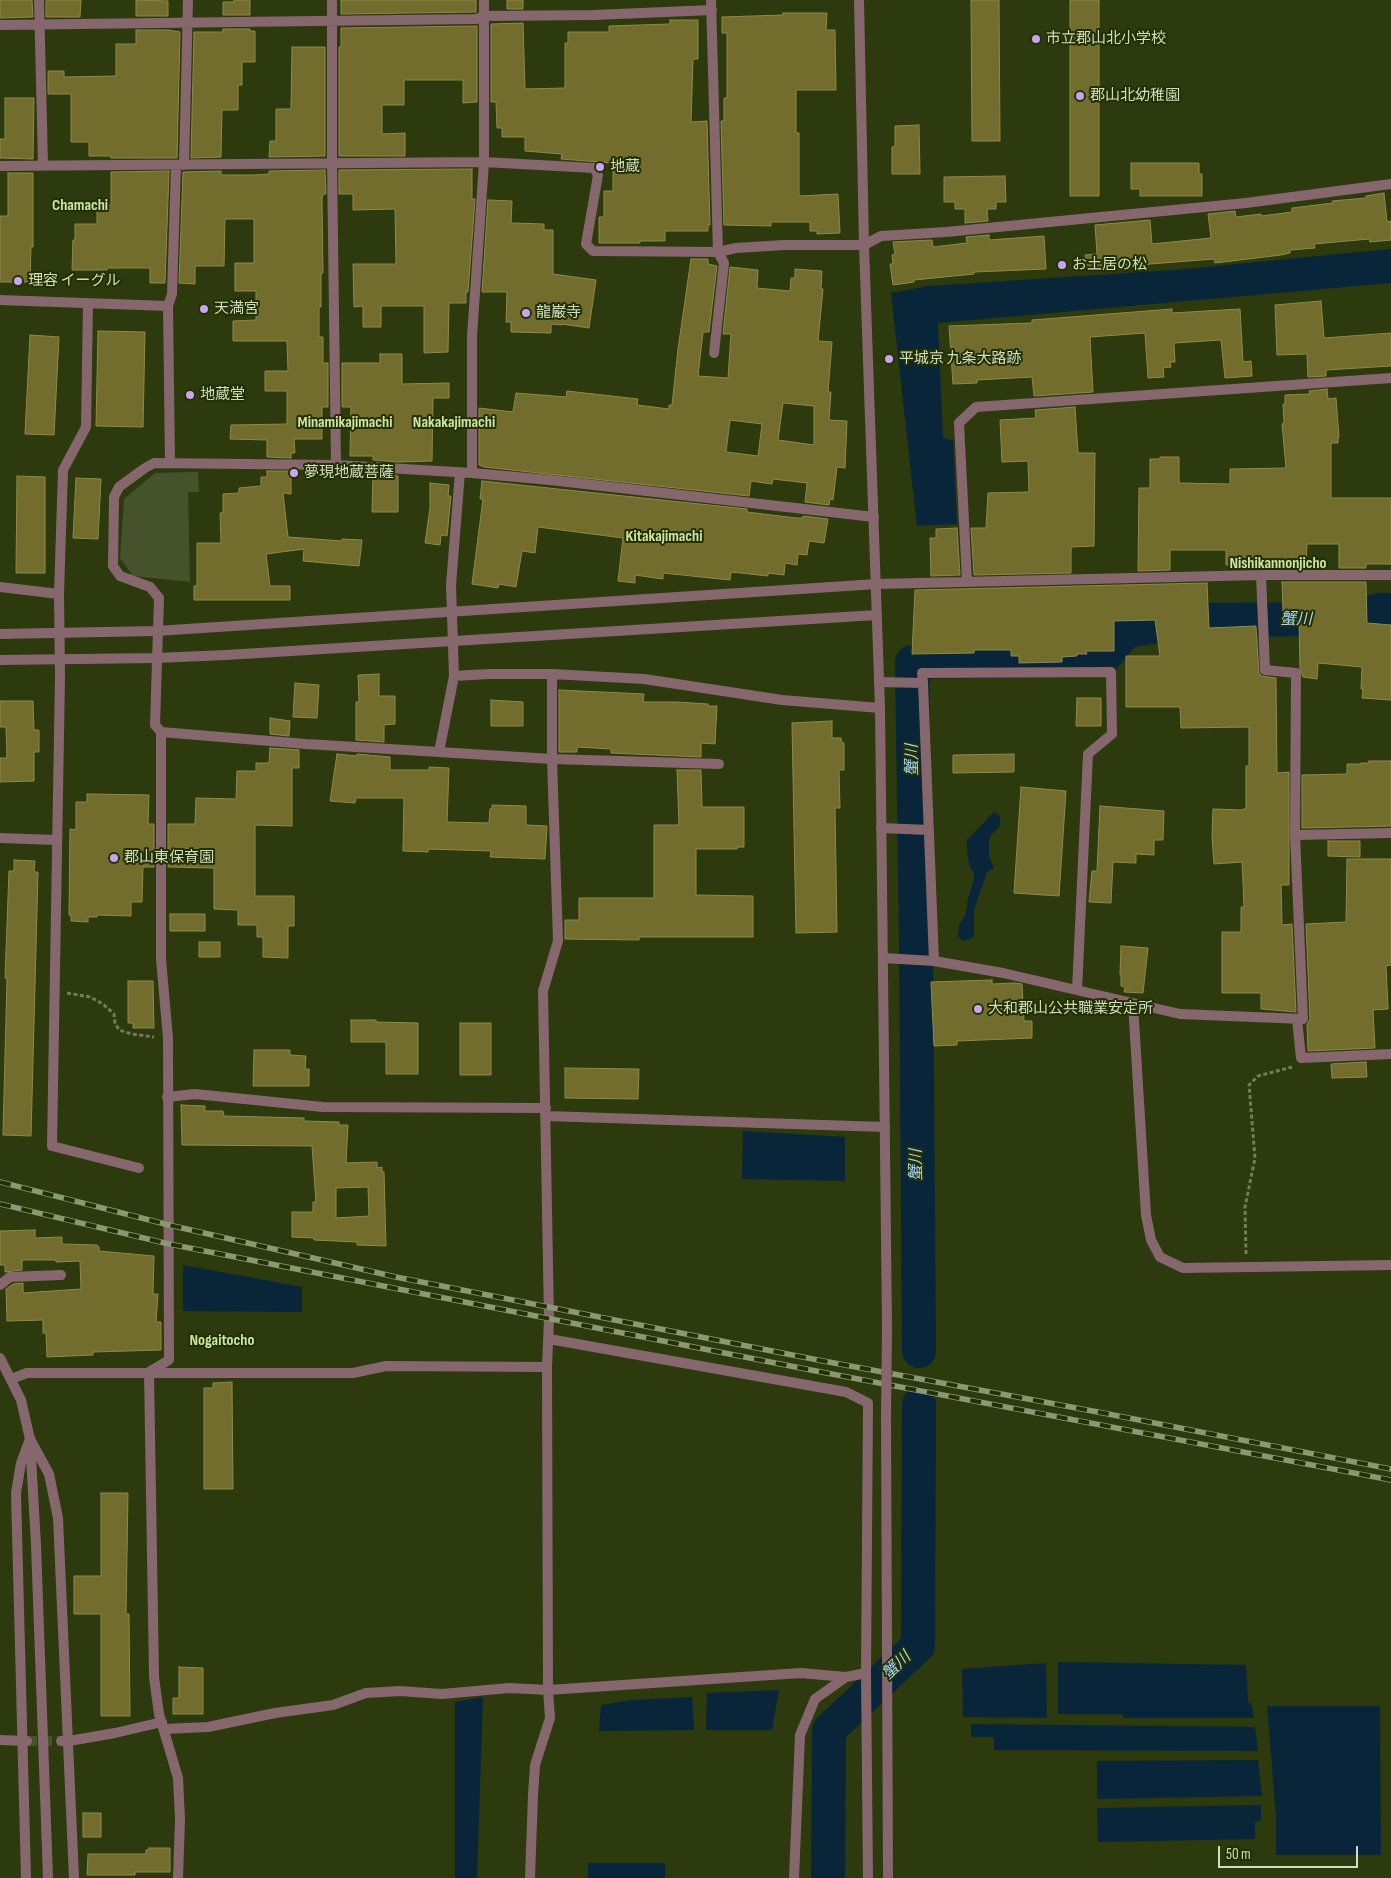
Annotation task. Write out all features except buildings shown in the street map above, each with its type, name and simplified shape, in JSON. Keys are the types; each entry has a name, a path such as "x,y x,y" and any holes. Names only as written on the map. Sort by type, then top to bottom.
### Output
{"street":[{"path":"39,0 43,164"},
{"path":"170,463 168,306 172,294 188,0"},
{"path":"332,0 336,465"},
{"path":"472,473 472,336 484,162 484,0"},
{"path":"859,0 864,246 880,708 887,1327 888,1878"},
{"path":"0,25 476,19 484,16 594,15 712,5 718,252 724,263 714,353"},
{"path":"0,166 43,164 180,165 484,162 594,168 598,175 586,244 593,251 718,252 736,248 784,245 864,246 881,236 946,232 1246,203 1391,184"},
{"path":"0,300 168,306"},
{"path":"88,303 86,427 63,470 59,594 60,659 52,1146 139,1168"},
{"path":"968,581 959,423 976,407 1391,378"},
{"path":"149,1372 169,1360 168,1038 161,960 161,732 155,725 156,631 159,598 150,587 120,576 113,566 114,497 119,487 154,463 336,465 472,473 874,517"},
{"path":"438,752 454,676 451,585 460,472"},
{"path":"883,958 934,961 1003,973 1180,1014 1302,1020 1295,835 1296,672 1265,670 1261,575"},
{"path":"0,634 156,631 877,584 1261,575 1391,575"},
{"path":"0,587 59,594"},
{"path":"0,660 156,658 877,615"},
{"path":"934,961 922,673 1112,672 1112,734 1088,754 1077,990"},
{"path":"454,676 552,674 644,680 782,700 880,708"},
{"path":"530,1878 534,1780 536,1765 550,1718 548,1690 546,1112 543,991 558,941 552,759 552,674"},
{"path":"879,682 923,683"},
{"path":"161,732 306,744 552,759 719,764"},
{"path":"881,828 929,830"},
{"path":"1295,835 1391,833"},
{"path":"0,838 56,840"},
{"path":"1133,1004 1146,1215 1151,1240 1160,1257 1183,1268 1391,1265"},
{"path":"1297,1019 1301,1058 1391,1054"},
{"path":"167,1096 195,1094 323,1106 546,1112 884,1127"},
{"path":"0,1285 10,1277 61,1275"},
{"path":"548,1339 846,1392 868,1402 866,1673 868,1878"},
{"path":"0,1358 21,1400 30,1439 36,1546 48,1878"},
{"path":"12,1379 27,1373 353,1373 386,1366 547,1367"},
{"path":"149,1372 154,1677 163,1726 178,1778 180,1819 178,1878"},
{"path":"26,1878 25,1741 16,1493 21,1463 30,1439"},
{"path":"30,1439 49,1474 58,1518 65,1741 74,1878"},
{"path":"65,1741 163,1726 208,1727 275,1713 333,1705 366,1693 400,1691 442,1694 509,1688 548,1690 801,1673 846,1677 866,1673"},
{"path":"794,1878 800,1735 815,1699 846,1677"},
{"path":"0,1740 25,1741"}],"path":[{"path":"54,991 90,997 104,1004 114,1014 115,1023 119,1030 132,1034 168,1038"},
{"path":"1246,1267 1245,1207 1254,1158 1249,1085 1258,1076 1295,1066 1301,1058"}],"green space":[{"path":"198,472 199,492 188,492 190,582 133,576 120,558 124,499 155,473"}],"water":[{"path":"1391,249 1391,283 938,323 943,438 953,440 957,524 917,526 891,293 929,286 1174,270"},
{"path":"994,812 1000,816 1000,826 991,835 989,841 989,857 994,868 987,872 974,910 974,937 965,941 961,940 958,936 959,925 966,914 968,898 974,880 974,873 970,867 967,854 967,840"},
{"path":"743,1131 845,1137 845,1181 742,1179"},
{"path":"183,1265 302,1287 302,1312 183,1311"},
{"path":"1058,1662 1246,1665 1248,1702 1252,1705 1254,1718 1124,1718 1122,1714 1058,1714"},
{"path":"1046,1663 1047,1718 963,1717 962,1669"},
{"path":"779,1690 772,1730 706,1730 707,1693"},
{"path":"483,1697 477,1878 455,1878 455,1702"},
{"path":"692,1697 694,1730 599,1731 601,1705 632,1700"},
{"path":"1267,1706 1380,1706 1381,1855 1276,1855 1276,1816"},
{"path":"971,1724 1255,1727 1258,1751 994,1750 994,1739 992,1737 971,1737"},
{"path":"1258,1760 1262,1796 1097,1799 1097,1761"},
{"path":"1261,1805 1261,1820 1255,1822 1255,1839 1098,1842 1097,1808"},
{"path":"588,1863 665,1863 665,1878 588,1878"}],"waterway":[{"name":"蟹川","path":"919,1351 912,662 1103,659 1126,631 1199,620 1346,619 1378,610 1391,610"},
{"name":"蟹川","path":"828,1878 829,1730 918,1646 919,1404"}],"tunnel":[{"path":"27,1741 61,1741"}],"railway":[{"path":"0,1182 169,1225 396,1277 818,1360 1391,1469"},
{"path":"0,1204 169,1244 816,1371 1391,1480"}],"place":[{"name":"市立郡山北小学校","path":"1036,39"},
{"name":"郡山北幼稚園","path":"1080,96"},
{"name":"地蔵","path":"600,167"},
{"name":"お土居の松","path":"1062,265"},
{"name":"理容 イーグル","path":"18,281"},
{"name":"天満宮","path":"204,309"},
{"name":"龍巌寺","path":"526,313"},
{"name":"平城京 九条大路跡","path":"889,359"},
{"name":"地蔵堂","path":"190,395"},
{"name":"夢現地蔵菩薩","path":"294,473"},
{"name":"郡山東保育園","path":"114,858"},
{"name":"大和郡山公共職業安定所","path":"978,1009"}],"district":[{"name":"Chamachi","path":"80,206"},
{"name":"Minamikajimachi","path":"345,423"},
{"name":"Nakakajimachi","path":"454,423"},
{"name":"Kitakajimachi","path":"664,537"},
{"name":"Nishikannonjicho","path":"1278,564"},
{"name":"Nogaitocho","path":"222,1341"}]}
